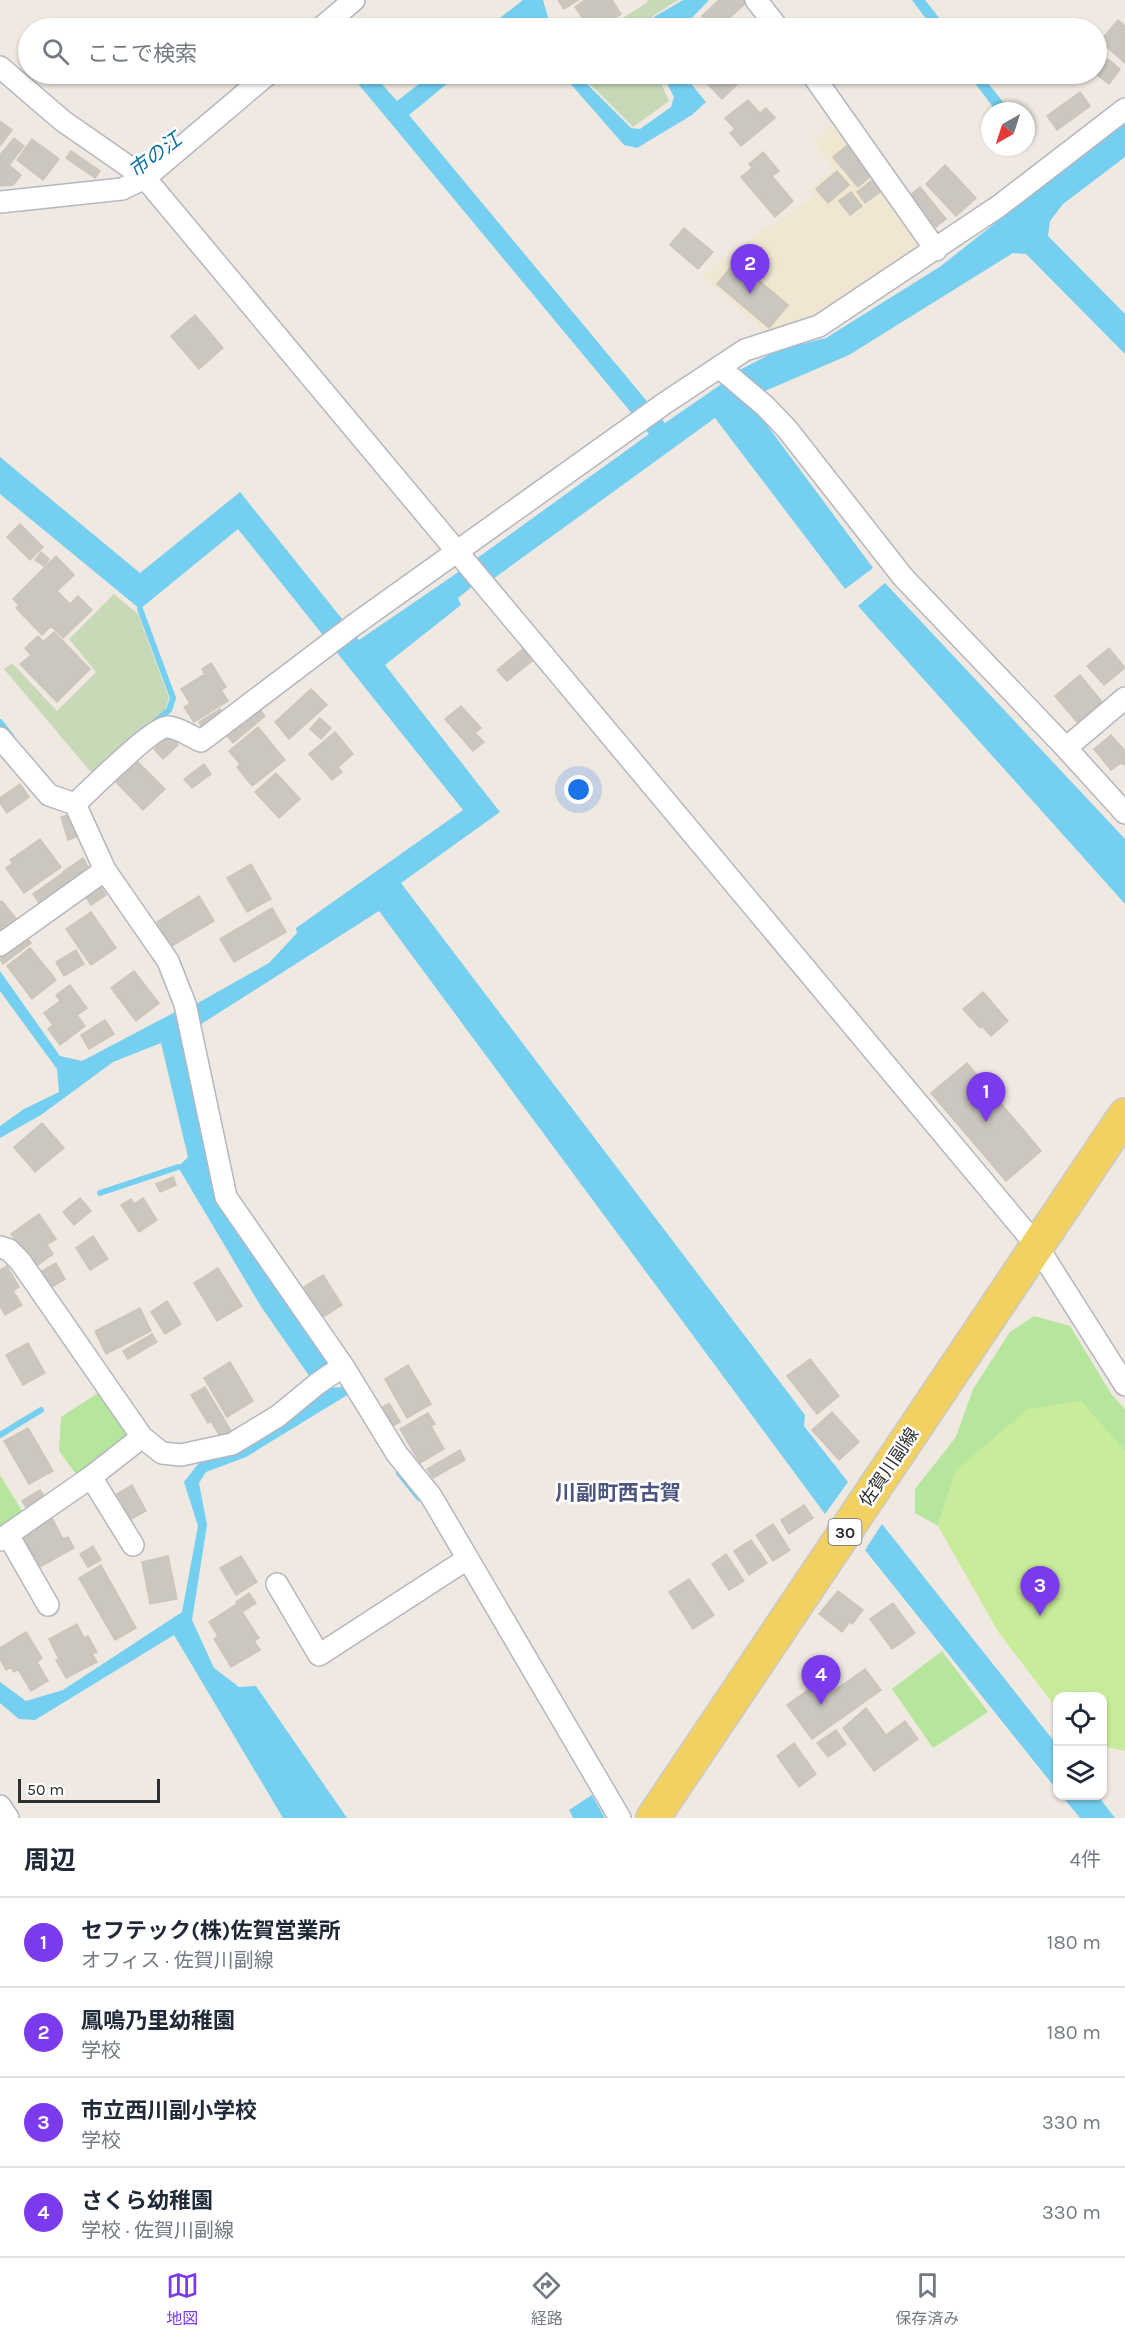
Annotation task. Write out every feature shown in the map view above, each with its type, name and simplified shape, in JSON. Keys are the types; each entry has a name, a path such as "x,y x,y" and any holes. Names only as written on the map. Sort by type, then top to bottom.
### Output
{"main road":[{"name":"佐賀川副線","path":"653,1818 1125,1115"}],"street":[{"path":"333,18 354,0"},
{"path":"756,0 770,18"},
{"path":"0,67 18,82"},
{"path":"20,84 63,121 139,173 459,551 1037,1246 1125,1385"},
{"path":"0,202 122,189 139,173 255,84"},
{"path":"819,84 936,250"},
{"path":"75,804 161,728 169,727 201,741 354,625 658,408 745,350 819,326 999,206 1125,109"},
{"path":"719,367 788,429 903,577 1125,813"},
{"path":"1066,748 1125,699"},
{"path":"0,738 49,795 75,804 105,870 168,961 185,1004 193,1034 226,1197 343,1366 398,1454 431,1496 620,1818"},
{"path":"0,945 105,870"},
{"path":"0,1247 9,1250 20,1261 142,1437 162,1453 181,1455 232,1444 278,1416 343,1366"},
{"path":"48,1605 4,1538 91,1477 142,1437"},
{"path":"91,1477 133,1545"},
{"path":"277,1584 319,1655 467,1558"},
{"path":"0,1806 8,1818"}],"shaded area":[{"path":"839,119 928,250 825,316 793,326 764,331 702,275 814,195 810,189 834,169 813,142"}],"green space":[{"path":"647,0 678,0 652,18 623,18 648,2"},
{"path":"590,84 661,84 669,101 633,127"},
{"path":"114,594 138,614 169,698 162,719 95,777 4,669 12,663 57,711 96,672 69,639"},
{"path":"1034,1316 1070,1326 1112,1395 1125,1409 1125,1451 1081,1402 956,1470 938,1526 915,1513 915,1489 956,1437 973,1389 1010,1332"},
{"path":"98,1393 129,1436 78,1477 59,1451 61,1417"},
{"path":"1081,1401 1125,1451 1125,1751 1107,1747 1107,1692 1053,1692 1053,1704 999,1633 938,1526 956,1470 1028,1409"},
{"path":"0,1475 26,1517 0,1533"},
{"path":"942,1651 988,1712 933,1748 892,1689"}],"water":[{"path":"523,0 543,0 548,18 526,18 500,18"},
{"path":"683,0 709,0 692,18 654,17"},
{"path":"912,0 925,0 939,18 926,18"},
{"path":"358,84 382,84 397,101 419,84 447,84 409,115 665,423 723,383 755,409 873,568 845,589 715,418 493,579 476,559 649,434"},
{"path":"571,84 587,84 631,128 640,129 671,107 674,97 667,84 691,84 706,102 692,115 637,148 624,145"},
{"path":"976,84 989,84 1003,102 989,102"},
{"path":"1125,120 1125,157 1063,204 1050,221 1048,236 1125,314 1125,354 1026,254 1013,253 849,355 760,393 736,372 778,350 826,338 941,266"},
{"path":"0,457 140,573 240,492 359,640 460,571 473,586 458,598 461,605 385,665 500,812 401,883 805,1415 804,1426 848,1482 825,1514 379,911 184,1035 219,1207 330,1364 312,1380 260,1305 178,1167 188,1157 161,1043 113,1062 41,1115 0,1138 0,1126 24,1109 59,1092 57,1069 0,991 0,971 60,1056 82,1061 179,1010 180,1013 269,963 297,933 296,928 463,810 238,529 140,609 0,494"},
{"path":"885,583 1125,839 1125,904 858,606"},
{"path":"344,1387 349,1394 246,1457 206,1472 199,1483 207,1525 192,1620 214,1668 239,1687 256,1686 347,1818 283,1818 174,1635 35,1720 19,1719 0,1703 0,1682 26,1701 63,1690 182,1612 198,1526 184,1482 198,1464 239,1450 326,1388"},
{"path":"882,1524 1053,1740 1053,1785 865,1550"},
{"path":"592,1795 605,1818 573,1818 569,1810"},
{"path":"1065,1800 1101,1800 1115,1818 1080,1818"}],"building":[{"path":"558,0 578,0 564,9"},
{"path":"585,0 612,0 621,14 615,18 582,18 575,7"},
{"path":"719,0 743,0 746,3 729,18 704,18 702,16"},
{"path":"1118,20 1125,26 1125,63 1107,47 1107,33"},
{"path":"1107,60 1120,69 1109,84 1107,82"},
{"path":"708,84 738,84 722,99"},
{"path":"1080,92 1090,106 1057,130 1047,116"},
{"path":"748,100 760,113 766,108 775,118 741,146 730,133 735,129 725,118"},
{"path":"0,121 12,130 0,146"},
{"path":"14,138 24,146 9,165 21,175 13,185 0,186 0,155"},
{"path":"32,139 59,159 43,180 17,160"},
{"path":"852,141 878,170 858,187 833,157"},
{"path":"71,151 100,171 95,178 66,158"},
{"path":"763,152 779,171 772,176 793,201 775,217 741,177 752,168 749,164"},
{"path":"945,165 976,198 956,216 926,184"},
{"path":"837,171 849,185 828,203 816,189"},
{"path":"875,178 884,189 865,203 857,192"},
{"path":"920,187 946,219 936,227 909,196"},
{"path":"851,192 862,206 850,215 839,201"},
{"path":"684,228 713,252 698,269 670,245"},
{"path":"736,261 788,305 769,328 717,284"},
{"path":"195,315 223,348 199,369 171,336"},
{"path":"20,524 43,547 30,560 7,537"},
{"path":"41,552 49,559 44,566 35,560"},
{"path":"56,556 74,575 57,591 70,604 78,596 92,610 63,638 51,626 42,635 16,608 19,605 13,599"},
{"path":"54,632 90,669 57,702 20,664 31,655 25,648 38,636 43,642"},
{"path":"1109,648 1125,668 1104,685 1087,666"},
{"path":"523,649 532,661 507,681 497,670"},
{"path":"211,663 226,687 221,690 228,701 194,722 184,707 190,703 181,689 205,674 202,669"},
{"path":"1080,675 1102,702 1077,722 1055,696"},
{"path":"311,689 327,705 289,739 275,722"},
{"path":"257,706 265,716 233,743 225,733"},
{"path":"461,706 481,728 475,733 484,742 473,751 445,719"},
{"path":"220,709 226,718 204,731 199,722"},
{"path":"320,718 331,728 321,739 310,729"},
{"path":"258,727 285,760 252,786 237,767 240,764 229,751"},
{"path":"335,732 353,754 338,767 342,772 332,780 309,754"},
{"path":"170,735 178,745 163,759 154,749"},
{"path":"1111,735 1125,751 1125,765 1121,763 1111,770 1094,749"},
{"path":"138,762 165,789 143,810 116,782"},
{"path":"204,764 211,774 192,788 184,779"},
{"path":"276,773 300,799 279,818 255,792"},
{"path":"20,784 29,797 7,813 0,803 0,798"},
{"path":"72,814 78,836 68,840 61,817"},
{"path":"40,839 61,867 24,893 6,868 13,863 10,860"},
{"path":"83,858 91,872 72,884 63,872"},
{"path":"251,864 271,899 247,912 227,878"},
{"path":"63,873 72,887 42,907 33,894"},
{"path":"99,884 106,895 91,905 84,894"},
{"path":"199,896 214,921 172,946 157,922"},
{"path":"2,901 18,921 0,934 0,902"},
{"path":"272,908 286,932 234,962 220,939"},
{"path":"91,912 116,948 91,965 66,929"},
{"path":"25,935 31,943 3,964 0,954"},
{"path":"30,948 56,980 32,999 7,966"},
{"path":"76,950 84,964 64,976 56,962"},
{"path":"134,971 159,1003 136,1021 111,988"},
{"path":"70,985 87,1008 77,1015 85,1026 60,1045 48,1029 53,1025 44,1013 60,1001 56,995"},
{"path":"983,992 1008,1021 991,1036 982,1026 980,1028 963,1009"},
{"path":"105,1020 114,1034 89,1049 81,1035"},
{"path":"967,1063 1041,1151 1006,1181 931,1093"},
{"path":"42,1123 64,1148 35,1172 14,1147"},
{"path":"173,1177 176,1185 160,1192 156,1184"},
{"path":"80,1198 91,1211 74,1225 63,1212"},
{"path":"143,1198 157,1220 139,1232 121,1205 131,1199 134,1204"},
{"path":"39,1214 56,1239 47,1245 53,1254 35,1267 11,1234"},
{"path":"93,1236 108,1259 90,1270 76,1248"},
{"path":"56,1263 65,1279 52,1287 42,1271"},
{"path":"7,1266 19,1287 13,1291 22,1305 5,1315 0,1306 0,1270"},
{"path":"218,1268 242,1306 217,1321 194,1283"},
{"path":"323,1275 342,1305 323,1317 304,1287"},
{"path":"167,1301 181,1324 165,1334 151,1312"},
{"path":"140,1308 151,1331 106,1354 95,1331"},
{"path":"152,1334 157,1342 128,1359 123,1351"},
{"path":"28,1343 45,1373 23,1385 6,1355"},
{"path":"810,1359 839,1396 817,1414 787,1376"},
{"path":"230,1362 253,1401 227,1417 204,1378"},
{"path":"408,1365 431,1404 407,1418 385,1379"},
{"path":"205,1387 231,1431 221,1438 211,1421 208,1423 191,1395"},
{"path":"389,1403 400,1422 391,1427 380,1409"},
{"path":"832,1412 859,1442 839,1460 812,1430"},
{"path":"428,1413 435,1424 431,1426 444,1449 420,1463 400,1429"},
{"path":"28,1428 53,1471 29,1484 4,1441"},
{"path":"460,1450 465,1460 433,1478 427,1469"},
{"path":"132,1485 146,1511 131,1519 117,1494"},
{"path":"40,1490 48,1501 30,1513 22,1501"},
{"path":"804,1505 813,1518 789,1534 781,1520"},
{"path":"52,1518 63,1539 68,1537 74,1548 40,1567 22,1534"},
{"path":"773,1524 790,1550 773,1561 756,1535"},
{"path":"751,1540 767,1563 749,1575 734,1551"},
{"path":"93,1546 101,1560 88,1567 80,1554"},
{"path":"726,1554 744,1581 729,1590 712,1564"},
{"path":"168,1556 177,1599 150,1604 142,1562"},
{"path":"241,1556 257,1582 236,1595 220,1568"},
{"path":"101,1565 136,1628 115,1640 79,1578"},
{"path":"689,1579 714,1615 693,1629 669,1592"},
{"path":"838,1591 863,1610 852,1624 850,1621 842,1632 819,1614"},
{"path":"249,1593 256,1603 242,1612 259,1638 254,1641 260,1650 231,1667 214,1639 218,1636 209,1622 237,1604 236,1602"},
{"path":"893,1603 915,1633 892,1649 870,1619"},
{"path":"77,1624 84,1638 88,1636 97,1652 92,1654 97,1662 66,1678 56,1660 59,1659 49,1639"},
{"path":"26,1632 42,1658 37,1662 48,1681 31,1691 18,1669 14,1672 11,1667 6,1670 0,1659 0,1648"},
{"path":"865,1669 881,1690 812,1739 787,1705 822,1680 831,1693"},
{"path":"866,1708 886,1735 905,1721 918,1739 874,1771 843,1728"},
{"path":"836,1730 846,1744 828,1757 817,1743"},
{"path":"794,1743 816,1774 799,1787 777,1756"}],"waterway":[{"path":"140,609 173,698 169,710 154,723"},
{"path":"0,722 11,736"},
{"path":"100,1193 178,1167"},
{"path":"0,1435 41,1410"},
{"path":"399,1473 419,1498"}],"place":[{"name":"鳳鳴乃里幼稚園","path":"750,294"},
{"name":"セフテック(株)佐賀営業所","path":"986,1122"},
{"name":"市立西川副小学校","path":"1040,1616"},
{"name":"さくら幼稚園","path":"821,1705"}],"district":[{"name":"川副町西古賀","path":"618,1493"}],"water label":[{"name":"市の江","path":"155,155"}]}
